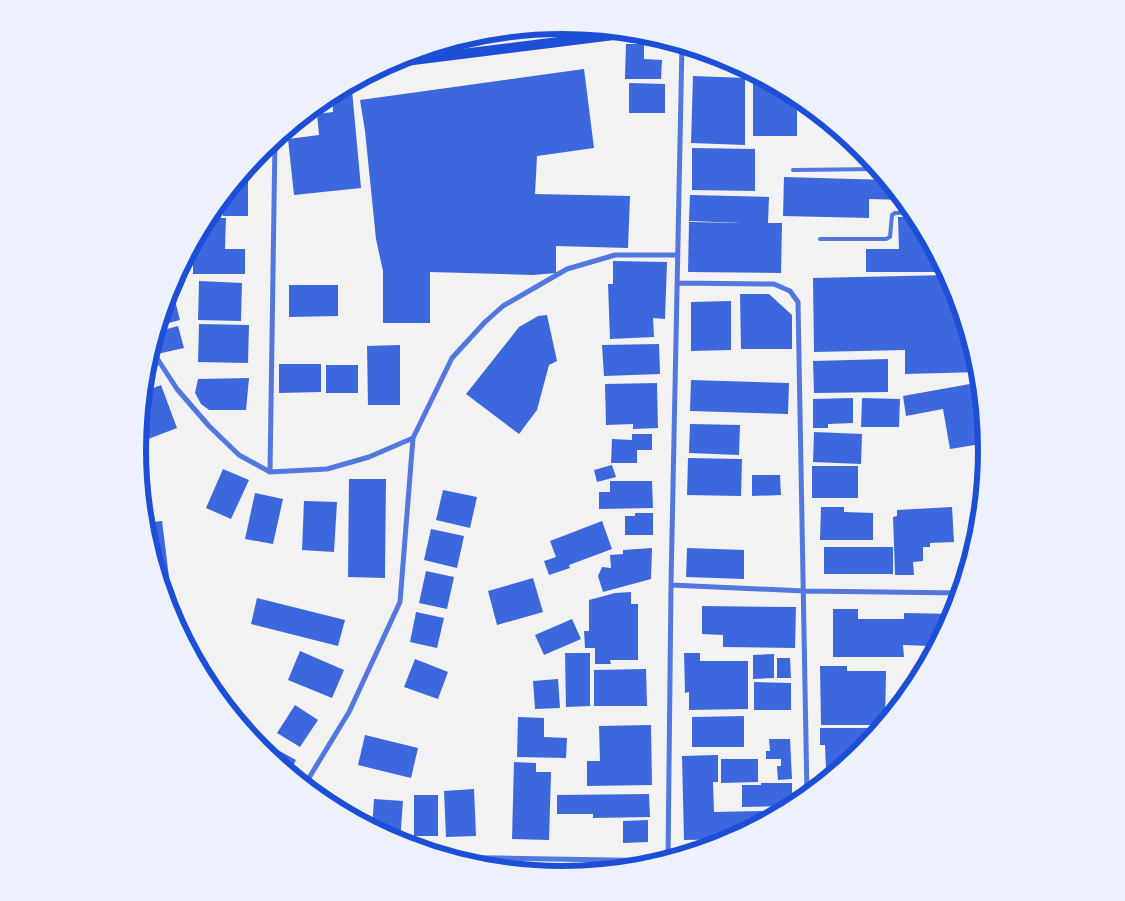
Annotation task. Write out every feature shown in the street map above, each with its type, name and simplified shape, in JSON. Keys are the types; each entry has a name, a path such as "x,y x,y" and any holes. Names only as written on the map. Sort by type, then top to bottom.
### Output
{"main road":[{"path":"420,59 605,36"}],"street":[{"path":"668,853 671,585 682,52"},
{"path":"270,472 275,150"},
{"path":"308,780 350,712 400,602 413,438 452,358 485,322 503,306 567,269 615,255 678,255"},
{"path":"677,284 774,284 790,291 798,302 808,787"},
{"path":"157,358 177,389 209,426 239,455 270,472 327,468 369,457 413,438"},
{"path":"671,585 804,591 954,593"},
{"path":"471,857 637,860"}],"lane":[{"path":"793,170 869,169"},
{"path":"820,239 886,239 890,237 892,214 904,213"}],"building":[{"path":"626,44 644,44 644,59 662,60 661,79 625,79"},
{"path":"584,69 594,148 537,156 535,194 630,196 628,248 556,246 556,273 533,275 430,272 430,323 383,323 383,271 376,239 360,100"},
{"path":"693,76 745,78 745,145 691,143"},
{"path":"629,83 665,84 665,113 629,113"},
{"path":"753,83 758,83 797,106 797,136 753,136"},
{"path":"352,91 361,188 294,195 288,139 319,135 317,114 333,112 333,103"},
{"path":"692,148 755,149 755,191 692,190"},
{"path":"248,177 248,216 223,216 223,209"},
{"path":"784,177 879,180 895,200 869,199 869,218 783,216"},
{"path":"690,195 769,197 768,223 782,223 781,273 688,272 689,222 742,223 689,221"},
{"path":"898,217 908,217 939,272 866,272 866,249 899,249"},
{"path":"217,218 226,218 225,249 245,249 245,274 193,274 193,259 202,242"},
{"path":"613,261 667,262 665,319 653,318 654,337 610,339 608,284 613,284"},
{"path":"940,275 957,317 972,372 905,374 905,350 814,352 813,278"},
{"path":"199,281 242,283 241,321 198,320"},
{"path":"289,285 338,285 338,316 289,317"},
{"path":"740,294 769,294 792,315 792,349 741,349"},
{"path":"174,298 180,320 166,324"},
{"path":"731,301 731,350 691,351 691,302"},
{"path":"547,315 557,361 549,365 537,410 519,434 466,394 519,327 538,316"},
{"path":"199,324 249,325 248,363 198,362"},
{"path":"178,326 184,348 157,354 164,330"},
{"path":"659,344 660,374 604,376 602,345"},
{"path":"400,345 400,405 368,405 367,346"},
{"path":"888,359 888,392 814,393 813,361"},
{"path":"279,364 321,364 321,392 279,393"},
{"path":"326,365 358,365 358,393 326,393"},
{"path":"249,378 246,410 209,410 201,404 195,393 198,379"},
{"path":"691,380 789,383 788,414 690,411"},
{"path":"657,383 658,428 633,429 633,424 606,425 605,384"},
{"path":"974,383 979,444 950,449 943,409 906,416 903,396"},
{"path":"161,385 177,428 146,440 149,396 150,389"},
{"path":"853,398 853,423 828,424 828,428 813,428 813,399"},
{"path":"862,398 900,399 899,427 861,427"},
{"path":"690,424 740,425 739,455 689,453"},
{"path":"814,432 862,434 861,464 813,462"},
{"path":"632,434 652,434 652,450 637,450 637,463 611,463 612,439 632,440"},
{"path":"688,458 742,459 741,496 687,495"},
{"path":"612,465 616,477 597,482 594,470"},
{"path":"812,466 858,466 858,498 812,498"},
{"path":"223,469 249,480 231,519 206,508"},
{"path":"752,475 780,475 781,495 752,496"},
{"path":"349,479 386,479 385,578 348,577"},
{"path":"610,481 652,481 653,508 599,509 599,492 610,492"},
{"path":"443,490 477,497 470,528 436,520"},
{"path":"255,493 283,499 273,544 245,539"},
{"path":"304,501 337,502 334,552 302,550"},
{"path":"821,507 844,507 844,512 873,513 873,540 820,540"},
{"path":"952,507 954,542 930,543 930,547 923,547 923,561 913,562 914,575 895,575 893,517 897,516 897,510"},
{"path":"635,513 653,513 653,535 625,535 625,516 635,516"},
{"path":"162,521 169,577 166,577 160,558 152,522"},
{"path":"602,521 612,549 569,565 570,568 549,575 544,561 556,557 550,541"},
{"path":"431,529 464,536 457,568 424,560"},
{"path":"824,547 893,547 893,574 824,574"},
{"path":"652,548 651,579 603,592 598,576 602,567 611,568 610,555 623,554 623,550"},
{"path":"687,548 744,550 744,579 686,577"},
{"path":"426,571 454,577 447,609 419,603"},
{"path":"533,578 543,612 497,625 488,591"},
{"path":"631,592 631,604 638,604 638,660 610,660 611,664 595,664 595,648 585,648 584,631 589,631 589,600 615,593"},
{"path":"257,598 345,620 338,646 251,624"},
{"path":"702,606 796,607 795,648 723,647 723,635 702,634"},
{"path":"833,609 858,609 858,619 904,619 904,613 946,614 930,646 903,645 904,657 833,657"},
{"path":"416,612 444,618 437,648 410,642"},
{"path":"572,619 581,639 544,655 535,635"},
{"path":"300,651 344,670 332,698 288,680"},
{"path":"565,653 590,653 590,706 566,707"},
{"path":"684,653 700,653 700,661 748,661 748,709 689,710 689,692 685,693"},
{"path":"774,654 774,678 753,679 753,655"},
{"path":"777,658 790,658 791,678 777,678"},
{"path":"415,659 448,672 438,699 404,687"},
{"path":"820,666 847,666 847,671 886,671 885,714 876,725 821,725"},
{"path":"646,669 647,706 594,706 594,670"},
{"path":"558,679 560,708 535,709 533,681"},
{"path":"754,682 791,683 791,710 754,710"},
{"path":"295,705 318,720 300,747 277,733"},
{"path":"744,716 744,747 692,747 692,717"},
{"path":"518,717 544,718 544,737 567,738 566,758 517,757"},
{"path":"651,725 652,785 587,786 587,761 600,761 599,726"},
{"path":"820,728 870,728 870,731 832,768 826,768 825,745 820,745"},
{"path":"365,735 418,748 411,778 358,765"},
{"path":"769,739 790,739 792,779 778,780 777,766 781,766 781,759 766,759 766,751 770,751"},
{"path":"267,744 296,760 292,767"},
{"path":"718,755 718,782 713,782 714,812 762,811 762,816 712,839 684,840 682,756"},
{"path":"721,759 758,759 758,782 721,783"},
{"path":"514,762 536,763 536,772 551,772 549,840 512,839"},
{"path":"761,783 792,783 792,798 779,806 742,807 742,785 761,785"},
{"path":"474,789 476,836 446,837 444,791"},
{"path":"649,794 650,817 593,818 593,814 557,814 557,795"},
{"path":"414,795 438,795 438,836 414,836"},
{"path":"374,799 403,801 401,835 373,821"},
{"path":"648,820 648,842 623,843 623,821"}]}
